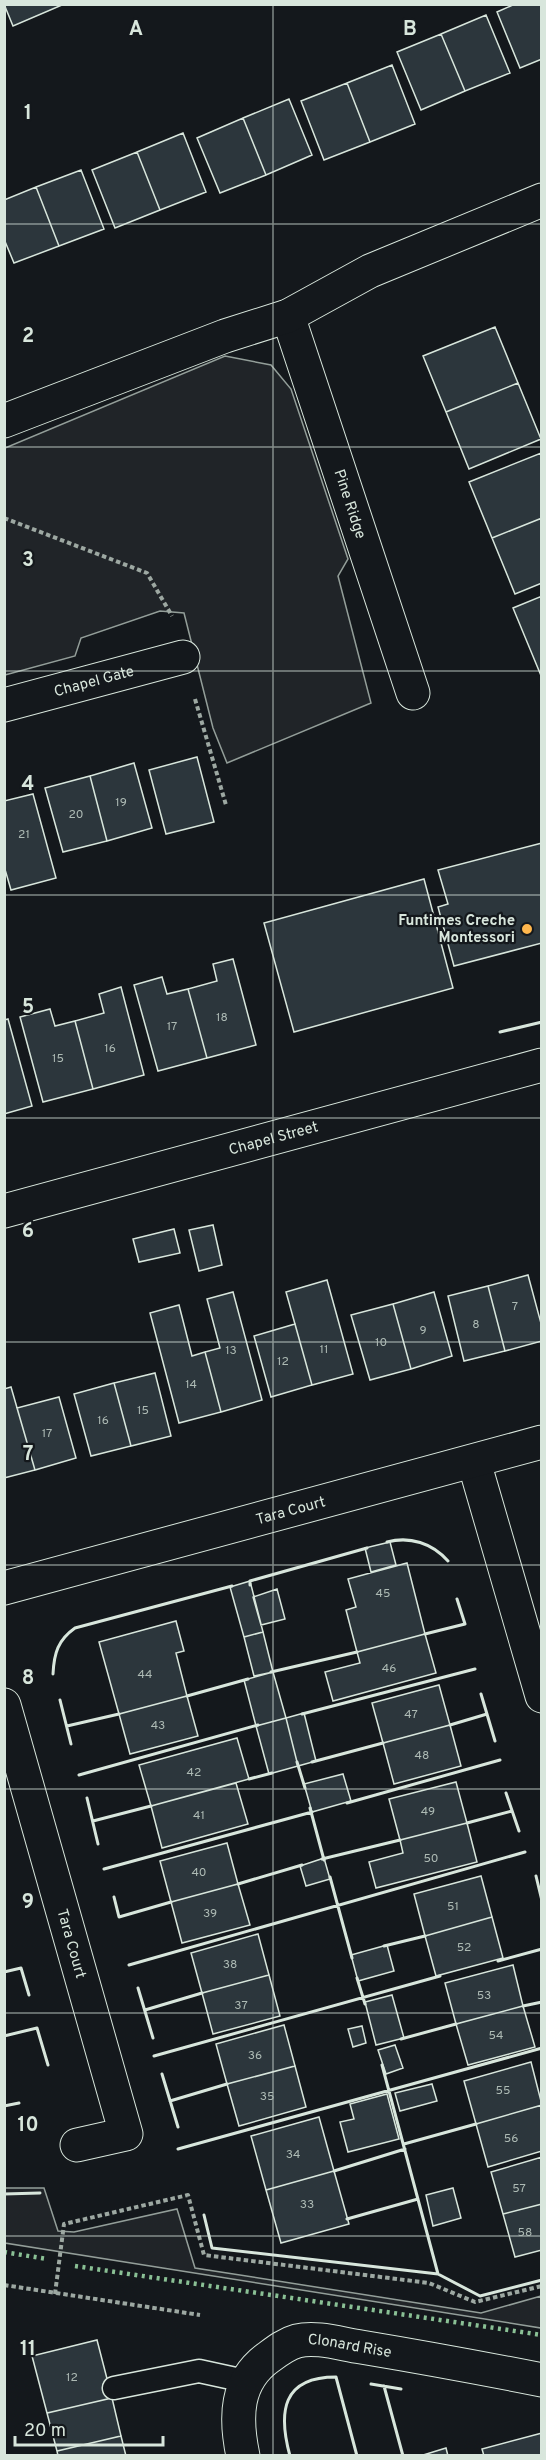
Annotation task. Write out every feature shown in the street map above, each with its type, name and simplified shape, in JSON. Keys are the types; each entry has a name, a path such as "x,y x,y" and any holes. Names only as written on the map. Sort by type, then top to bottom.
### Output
{"street":[{"path":"4,422 225,336 288,316 370,271 542,200"},
{"name":"Pine Ridge","path":"288,316 413,693"},
{"name":"Chapel Gate","path":"4,705 183,657"},
{"name":"Chapel Street","path":"4,1212 542,1065"},
{"name":"Tara Court","path":"4,1588 542,1443"},
{"path":"474,1462 542,1696"},
{"name":"Tara Court","path":"4,1705 126,2134 77,2145"},
{"name":"Clonard Rise","path":"245,2381 256,2366 280,2348 297,2341 317,2340 542,2380"},
{"path":"243,2456 238,2430 239,2405 245,2381"}],"lane":[{"path":"114,2388 199,2372 245,2381"}],"path":[{"path":"55,2294 64,2224 188,2195 204,2256 429,2283 475,2302 542,2286"},
{"path":"4,2285 200,2315"}],"shaded area":[{"path":"225,356 271,365 291,389 348,559 338,576 371,703 227,763 213,728 184,613 160,611 81,638 75,656 5,675 5,448"},
{"path":"5,2188 44,2188 58,2231 74,2232 177,2209 195,2268 481,2313 541,2296 541,2328 5,2243"}],"building":[{"path":"4,4 61,4 62,5 13,26"},
{"path":"515,4 542,4 542,59 520,68 497,12"},
{"path":"486,15 510,73 465,91 441,34"},
{"path":"441,34 465,91 421,110 397,52"},
{"path":"392,65 415,124 370,142 347,83"},
{"path":"347,83 370,142 324,160 301,101"},
{"path":"289,99 312,155 266,175 243,118"},
{"path":"243,118 266,175 220,193 197,138"},
{"path":"183,133 206,192 160,210 137,152"},
{"path":"137,152 160,210 115,228 92,170"},
{"path":"81,170 104,229 59,246 36,187"},
{"path":"36,187 59,246 14,263 4,239 4,200"},
{"path":"495,327 518,383 446,412 423,356"},
{"path":"518,383 541,439 469,469 446,412"},
{"path":"541,453 542,518 492,538 469,482"},
{"path":"542,518 542,583 515,594 492,538"},
{"path":"542,596 542,678 513,608"},
{"path":"197,757 214,822 166,834 149,770"},
{"path":"134,763 152,828 107,841 90,776"},
{"path":"90,776 107,841 63,852 45,788"},
{"path":"33,794 56,878 11,890 4,866 4,801"},
{"path":"542,843 542,943 454,966 438,907 448,904 438,870"},
{"path":"424,879 453,988 294,1032 264,923"},
{"path":"233,959 256,1045 207,1058 188,989 217,981 213,964"},
{"path":"162,977 167,994 188,989 207,1058 158,1071 134,985"},
{"path":"121,987 144,1075 93,1089 75,1021 104,1013 99,994"},
{"path":"50,1009 55,1026 75,1021 93,1089 43,1102 20,1017"},
{"path":"8,1019 32,1106 4,1114 4,1020"},
{"path":"213,1225 222,1265 199,1271 189,1230"},
{"path":"174,1229 180,1253 139,1262 133,1239"},
{"path":"528,1275 542,1327 542,1341 505,1351 488,1286"},
{"path":"327,1280 353,1374 312,1385 286,1292"},
{"path":"488,1286 505,1351 464,1361 448,1296"},
{"path":"233,1292 262,1400 221,1412 205,1352 220,1348 207,1299"},
{"path":"434,1292 452,1356 411,1369 393,1304"},
{"path":"393,1304 411,1369 370,1380 351,1315"},
{"path":"179,1305 192,1356 205,1352 221,1412 179,1423 150,1313"},
{"path":"295,1324 312,1385 271,1397 254,1336"},
{"path":"155,1373 171,1436 131,1446 114,1383"},
{"path":"114,1383 131,1446 91,1456 74,1394"},
{"path":"11,1387 35,1470 4,1478 4,1389"},
{"path":"59,1397 76,1458 35,1470 17,1408"},
{"path":"390,1542 396,1565 371,1572 365,1548"},
{"path":"407,1563 425,1634 357,1652 346,1610 356,1607 348,1579"},
{"path":"250,1581 263,1632 244,1637 230,1587"},
{"path":"277,1589 285,1619 261,1625 253,1597"},
{"path":"176,1621 184,1651 176,1653 187,1696 119,1714 99,1642"},
{"path":"263,1632 273,1672 254,1676 244,1637"},
{"path":"425,1634 436,1673 333,1701 325,1672 360,1663 357,1652"},
{"path":"273,1672 286,1718 256,1726 244,1680"},
{"path":"439,1685 450,1725 383,1743 372,1703"},
{"path":"187,1696 198,1736 130,1754 119,1714"},
{"path":"304,1713 316,1761 298,1766 286,1718"},
{"path":"286,1718 298,1766 269,1774 256,1726"},
{"path":"450,1725 461,1766 394,1784 383,1743"},
{"path":"237,1738 249,1779 151,1806 139,1765"},
{"path":"343,1774 351,1801 312,1812 304,1784"},
{"path":"456,1782 467,1823 400,1840 389,1799"},
{"path":"236,1783 248,1824 162,1848 151,1806"},
{"path":"467,1823 477,1862 376,1888 369,1862 403,1853 400,1840"},
{"path":"227,1843 238,1884 171,1902 160,1861"},
{"path":"324,1858 330,1879 306,1886 300,1866"},
{"path":"481,1876 492,1917 425,1936 414,1894"},
{"path":"238,1884 250,1925 182,1943 171,1902"},
{"path":"492,1917 503,1958 436,1976 425,1936"},
{"path":"258,1934 269,1975 202,1993 191,1953"},
{"path":"387,1945 394,1971 358,1981 351,1955"},
{"path":"513,1965 523,2006 456,2024 445,1983"},
{"path":"269,1975 280,2016 213,2034 202,1993"},
{"path":"392,1995 404,2038 376,2045 365,2002"},
{"path":"523,2006 535,2047 468,2065 456,2024"},
{"path":"284,2025 295,2066 227,2084 216,2044"},
{"path":"362,2026 366,2043 353,2047 348,2029"},
{"path":"395,2045 403,2068 386,2074 378,2050"},
{"path":"531,2062 542,2105 476,2124 464,2081"},
{"path":"295,2066 306,2107 239,2126 227,2084"},
{"path":"432,2084 437,2101 400,2111 395,2093"},
{"path":"387,2094 399,2139 348,2152 340,2122 354,2119 350,2104"},
{"path":"542,2105 542,2151 488,2167 476,2124"},
{"path":"319,2117 334,2171 266,2190 251,2136"},
{"path":"542,2157 542,2204 503,2214 491,2172"},
{"path":"334,2171 349,2224 281,2243 266,2190"},
{"path":"453,2188 461,2218 433,2226 426,2195"},
{"path":"542,2204 542,2250 515,2257 503,2214"},
{"path":"97,2340 112,2398 47,2413 32,2356"},
{"path":"112,2398 121,2436 57,2451 47,2413"},
{"path":"542,2433 542,2456 484,2456 482,2449"},
{"path":"121,2436 126,2456 58,2456 57,2451"},
{"path":"446,2448 448,2456 420,2456"}],"hedge":[{"path":"4,2252 47,2259"},
{"path":"75,2266 542,2335"}],"wall":[{"path":"500,1032 542,1022"},
{"path":"387,1542 396,1540 420,1542 428,1545 448,1561"},
{"path":"250,1585 250,1581 367,1548"},
{"path":"53,1674 58,1648 75,1628 232,1586"},
{"path":"425,1634 465,1624 457,1599"},
{"path":"271,1672 357,1652"},
{"path":"302,1714 475,1669"},
{"path":"187,1696 248,1679"},
{"path":"481,1694 495,1741"},
{"path":"60,1700 71,1744"},
{"path":"67,1726 119,1714"},
{"path":"450,1725 487,1714"},
{"path":"79,1775 258,1725"},
{"path":"312,1762 383,1743"},
{"path":"347,1803 500,1760"},
{"path":"297,1762 305,1788"},
{"path":"249,1779 272,1773"},
{"path":"506,1793 519,1831"},
{"path":"87,1798 98,1844"},
{"path":"93,1821 151,1806"},
{"path":"310,1808 324,1860"},
{"path":"467,1823 512,1811"},
{"path":"104,1869 312,1812"},
{"path":"322,1859 400,1840"},
{"path":"129,1965 525,1852"},
{"path":"238,1884 302,1865"},
{"path":"536,1876 542,1901"},
{"path":"330,1877 352,1958"},
{"path":"114,1897 119,1917 171,1902"},
{"path":"384,1946 425,1936"},
{"path":"498,1961 542,1949"},
{"path":"4,1972 21,1968 29,1995"},
{"path":"154,2056 440,1976"},
{"path":"357,1978 365,2004"},
{"path":"138,1988 153,2038"},
{"path":"145,2010 202,1993"},
{"path":"523,2006 542,2002"},
{"path":"401,2039 456,2024"},
{"path":"4,2036 37,2028 48,2065"},
{"path":"178,2149 542,2048"},
{"path":"382,2065 438,2274"},
{"path":"162,2074 178,2127"},
{"path":"170,2101 227,2084"},
{"path":"4,2106 19,2103"},
{"path":"404,2144 476,2124"},
{"path":"334,2171 405,2149"},
{"path":"4,2194 40,2193"},
{"path":"347,2219 418,2199"},
{"path":"204,2215 212,2248 438,2274 480,2296 542,2280"},
{"path":"290,2456 285,2425 288,2400 304,2383 336,2377 357,2456"},
{"path":"371,2384 401,2389"},
{"path":"384,2386 403,2456"}],"place":[{"name":"Funtimes Creche Montessori","path":"527,929"}]}
